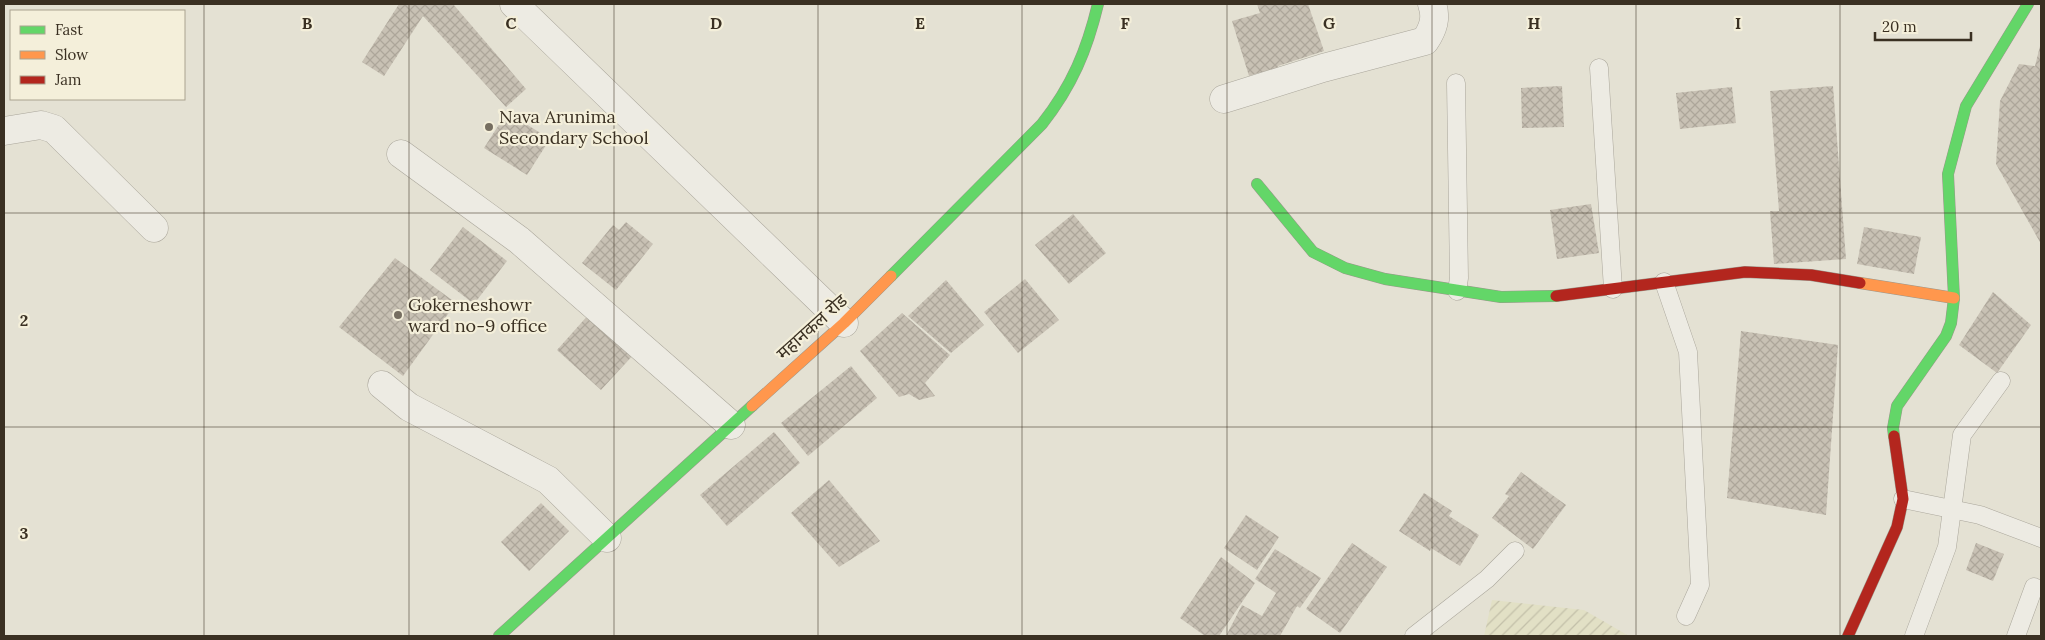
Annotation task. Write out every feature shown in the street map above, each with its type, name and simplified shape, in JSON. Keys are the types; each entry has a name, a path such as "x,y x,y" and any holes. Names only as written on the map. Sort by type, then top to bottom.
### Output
{"street":[{"path":"514,4 844,323"},
{"name":"महानकल रोड","path":"499,636 844,323 1042,124 1064,94 1082,56 1098,4"},
{"path":"1224,99 1323,68 1425,41 1432,31 1435,13 1432,4"},
{"path":"1848,636 1897,527 1903,499 1893,428 1897,406 1946,336 1951,323 1954,298 1948,174 1966,106 2028,4"},
{"path":"4,131 40,125 54,129 154,228"},
{"path":"401,154 519,240 731,425"},
{"path":"1257,184 1313,252 1346,268 1385,279 1457,291 1501,297 1544,297 1745,272 1811,275 1954,298"},
{"path":"382,385 409,407 548,480 606,538"}],"lane":[{"path":"1599,68 1613,289"},
{"path":"1456,83 1459,278 1457,291"},
{"path":"1664,282 1688,352 1689,361 1700,585 1686,616"},
{"path":"1914,636 1948,547 1962,435 2000,381"},
{"path":"1903,499 1980,515 2041,538"},
{"path":"1414,636 1487,579 1515,551"},
{"path":"2016,636 2034,587"}],"shaded area":[{"path":"1492,600 1584,610 1629,636 1484,636"}],"building":[{"path":"399,4 453,4 526,89 506,107 423,16 384,76 362,62"},
{"path":"1257,4 1308,4 1324,51 1278,66 1279,70 1259,76 1258,73 1249,76 1232,21 1260,13"},
{"path":"2041,42 2041,244 1996,164 2000,101 2019,64 2035,66"},
{"path":"1562,86 1564,127 1522,128 1521,88"},
{"path":"1833,86 1846,259 1774,264 1770,211 1779,211 1770,91"},
{"path":"1732,87 1736,123 1680,129 1676,93"},
{"path":"507,112 550,139 527,175 484,148"},
{"path":"1591,204 1599,253 1557,259 1550,210"},
{"path":"1073,214 1106,253 1069,284 1035,245"},
{"path":"626,222 653,244 616,290 582,263 613,225 619,230"},
{"path":"463,227 507,261 474,304 430,270"},
{"path":"1864,227 1921,237 1914,274 1857,264"},
{"name":"Gokerneshowr ward no-9 office","path":"395,258 456,303 403,376 339,327"},
{"path":"1025,279 1059,320 1018,353 984,312"},
{"path":"946,280 984,325 951,353 908,316"},
{"path":"1993,292 2031,325 1997,373 1959,345"},
{"path":"590,313 635,353 601,390 557,350"},
{"path":"902,313 950,355 925,383 935,396 919,400 909,394 899,397 860,351"},
{"path":"1741,331 1838,345 1826,515 1727,498"},
{"path":"851,366 877,398 808,456 781,423"},
{"path":"774,432 800,463 727,526 700,495"},
{"path":"1521,472 1566,505 1533,549 1492,518 1509,496 1505,494"},
{"path":"829,480 880,541 839,567 791,513"},
{"path":"1424,493 1452,511 1449,516 1479,535 1460,566 1431,548 1430,551 1399,531"},
{"path":"541,503 569,531 529,571 501,542"},
{"path":"1246,515 1279,537 1257,570 1224,548"},
{"path":"1352,543 1387,567 1340,633 1306,609"},
{"path":"1976,543 2004,554 1993,581 1966,570"},
{"path":"1275,549 1321,578 1300,608 1297,606 1280,636 1226,636 1242,605 1262,616 1276,593 1255,579"},
{"path":"1221,557 1255,583 1219,636 1205,636 1180,618"}],"traffic: fast":[{"path":"891,276 1042,124 1053,110 1077,67 1089,37 1098,4"},
{"path":"1894,436 1893,428 1897,406 1946,336 1951,323 1954,298 1948,174 1966,106 2028,4"},
{"path":"1257,184 1313,252 1345,268 1385,279 1501,297 1556,296"},
{"path":"499,636 752,406"}],"traffic: slow":[{"path":"752,406 844,323 891,276"},
{"path":"1860,283 1954,298"}],"traffic: jam":[{"path":"1556,296 1745,272 1811,275 1860,283"},
{"path":"1848,636 1897,527 1903,499 1894,436"}],"place":[{"name":"Nava Arunima Secondary School","path":"489,127"},
{"name":"Gokerneshowr ward no-9 office","path":"398,315"}]}
